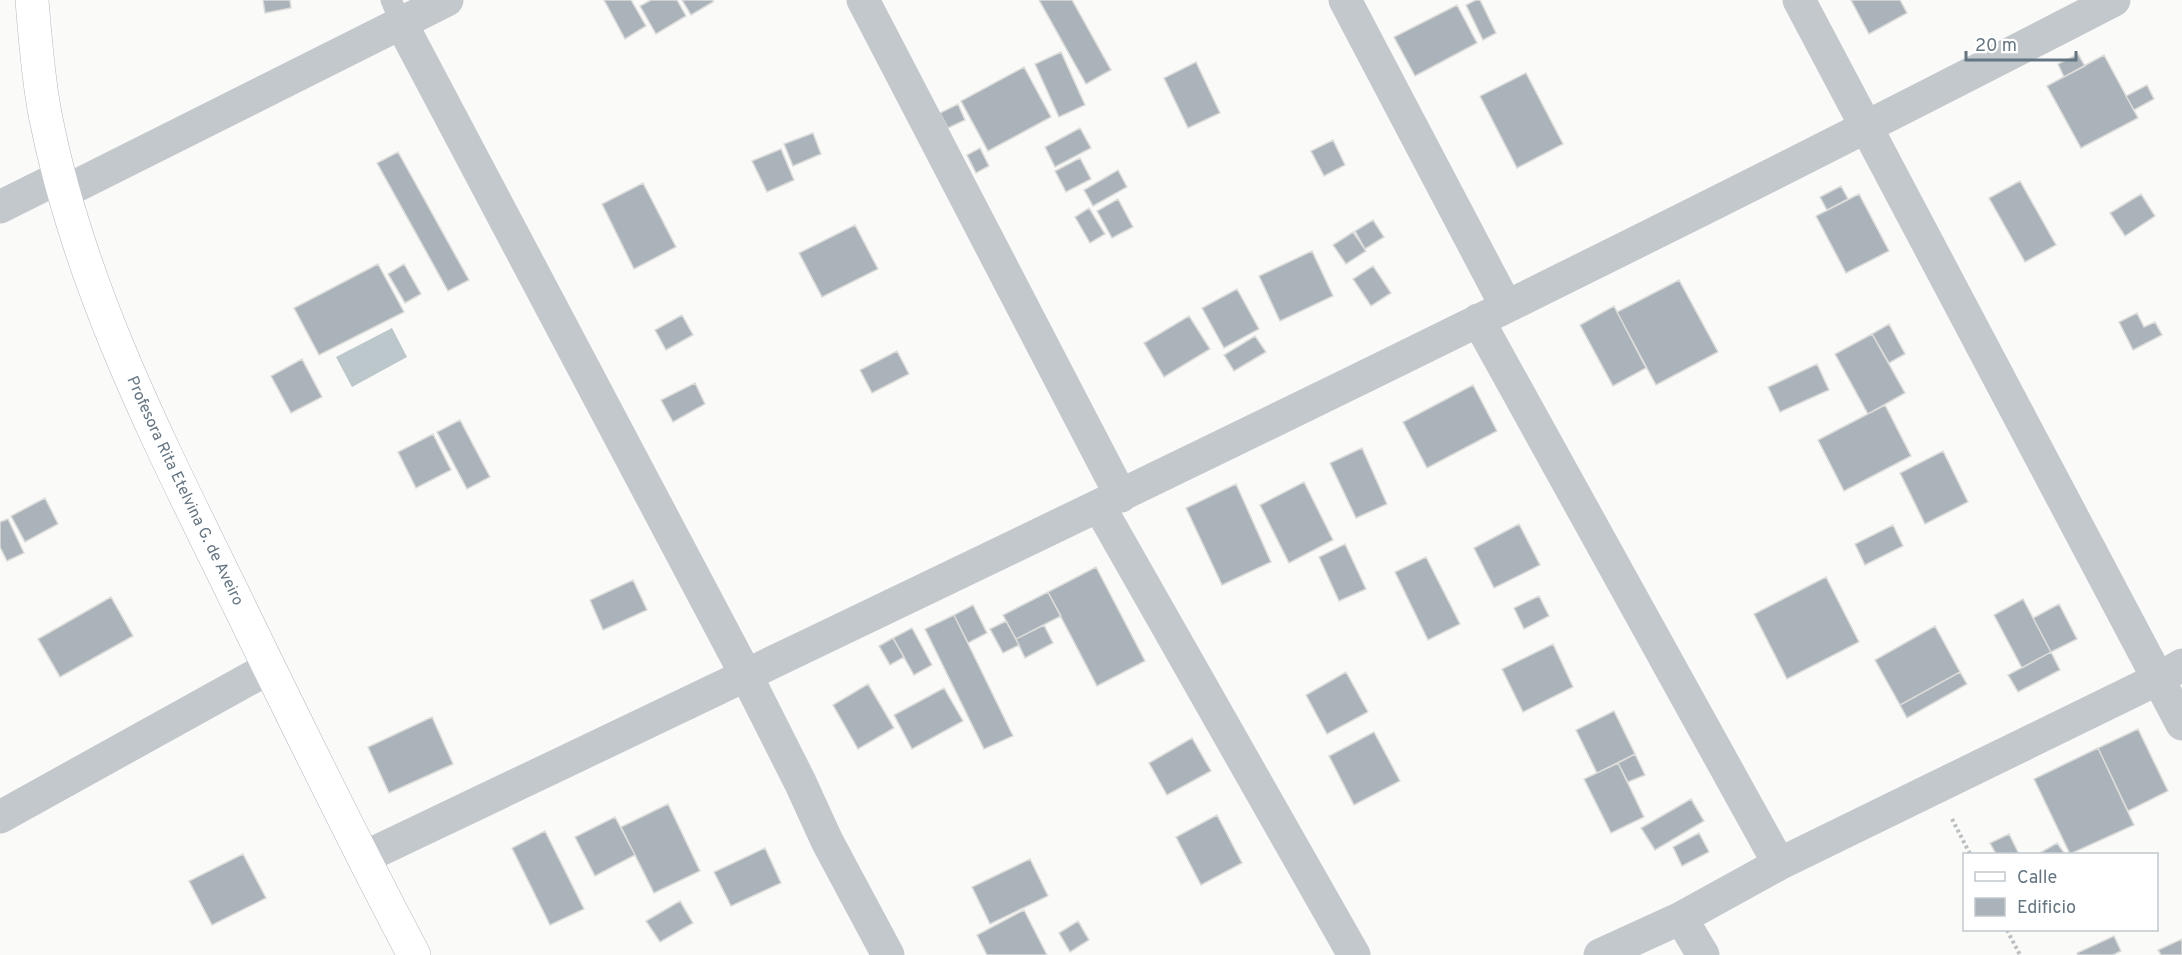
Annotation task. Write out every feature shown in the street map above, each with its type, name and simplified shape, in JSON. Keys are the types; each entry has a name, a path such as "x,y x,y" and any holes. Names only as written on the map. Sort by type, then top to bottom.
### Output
{"street":[{"name":"Profesora Rita Etelvina G. de Aveiro","path":"32,0 45,112 62,184 94,291 150,422 363,858 414,955"},
{"path":"0,207 62,184 396,11 447,0"},
{"path":"862,0 1110,501 1354,955"},
{"path":"1345,0 1492,313 1779,864"},
{"path":"1799,0 1867,128 2170,672 2182,724"},
{"path":"363,858 1110,501 1867,128 2114,0"},
{"path":"396,11 746,675 800,782 827,842 888,955"},
{"path":"0,817 269,668"},
{"path":"1600,955 1681,918 1779,864 2170,672"},
{"path":"1681,918 1703,955"}],"path":[{"path":"2008,931 2020,955"}],"shaded area":[{"path":"392,328 407,357 352,387 336,357"}],"building":[{"path":"263,0 290,0 291,8 265,13"},
{"path":"604,0 631,0 646,26 625,39"},
{"path":"651,0 677,0 686,16 656,34 640,6"},
{"path":"682,0 713,0 713,2 691,15"},
{"path":"1039,0 1072,0 1111,70 1086,84"},
{"path":"1480,0 1496,33 1483,40 1466,5"},
{"path":"1851,0 1900,0 1907,13 1869,34"},
{"path":"1457,5 1477,43 1415,76 1394,37"},
{"path":"1061,52 1085,105 1059,117 1035,64"},
{"path":"2078,54 2085,66 2064,77 2058,64"},
{"path":"2104,55 2138,118 2081,148 2047,86"},
{"path":"1196,62 1220,113 1188,128 1164,78"},
{"path":"1024,67 1051,117 988,151 961,101"},
{"path":"1526,73 1563,144 1517,168 1480,96"},
{"path":"2147,85 2154,99 2134,110 2126,96"},
{"path":"958,104 965,120 948,128 940,113"},
{"path":"1080,128 1091,148 1055,167 1045,147"},
{"path":"813,133 821,154 793,166 784,144"},
{"path":"1333,140 1345,165 1324,176 1311,151"},
{"path":"980,148 989,166 976,173 967,155"},
{"path":"781,149 794,180 767,192 752,161"},
{"path":"398,152 469,280 448,291 377,163"},
{"path":"1080,158 1091,179 1066,192 1055,171"},
{"path":"1118,170 1127,187 1093,206 1084,190"},
{"path":"2020,181 2056,245 2025,262 1989,198"},
{"path":"643,183 676,247 634,269 602,204"},
{"path":"1841,186 1848,199 1827,210 1820,197"},
{"path":"1859,194 1889,251 1846,273 1816,216"},
{"path":"2141,194 2155,216 2125,236 2110,213"},
{"path":"1118,199 1133,227 1112,238 1097,211"},
{"path":"1089,208 1105,234 1090,243 1075,217"},
{"path":"1373,220 1384,237 1365,249 1355,231"},
{"path":"855,225 878,269 822,297 799,253"},
{"path":"1353,232 1366,251 1346,264 1333,245"},
{"path":"1312,251 1333,296 1280,321 1259,276"},
{"path":"378,264 404,312 319,355 294,308"},
{"path":"404,264 421,294 405,303 388,274"},
{"path":"1373,266 1391,293 1371,306 1353,279"},
{"path":"1679,280 1718,352 1656,385 1617,312"},
{"path":"1237,289 1259,329 1224,348 1202,308"},
{"path":"1614,306 1646,368 1613,386 1580,325"},
{"path":"2137,313 2144,327 2155,322 2162,335 2133,350 2119,322"},
{"path":"682,315 693,335 666,350 655,330"},
{"path":"1189,316 1210,349 1164,377 1144,343"},
{"path":"1889,324 1905,354 1889,363 1872,334"},
{"path":"1872,334 1905,393 1868,414 1835,354"},
{"path":"1255,336 1266,352 1234,371 1224,355"},
{"path":"897,351 909,374 872,393 860,370"},
{"path":"302,359 322,397 291,413 271,376"},
{"path":"1817,364 1829,390 1780,412 1768,387"},
{"path":"695,383 705,404 673,422 661,400"},
{"path":"1473,385 1497,431 1427,468 1403,422"},
{"path":"1885,405 1911,456 1844,491 1818,440"},
{"path":"460,420 490,477 467,489 437,432"},
{"path":"433,434 451,470 416,488 398,452"},
{"path":"1362,448 1387,504 1356,518 1330,463"},
{"path":"1943,451 1968,502 1925,524 1900,473"},
{"path":"1304,482 1333,540 1289,563 1260,505"},
{"path":"1236,484 1271,562 1222,585 1186,508"},
{"path":"45,498 58,524 25,542 11,516"},
{"path":"8,519 24,553 7,561 0,547 0,522"},
{"path":"1519,524 1540,565 1494,588 1474,548"},
{"path":"1893,525 1903,546 1865,565 1855,544"},
{"path":"1345,544 1366,589 1339,601 1319,557"},
{"path":"1426,557 1460,624 1428,640 1395,572"},
{"path":"1096,567 1145,661 1097,686 1048,592"},
{"path":"1826,577 1859,642 1787,679 1754,614"},
{"path":"633,580 647,610 603,630 590,600"},
{"path":"1048,592 1061,616 1016,639 1003,615"},
{"path":"1539,596 1549,616 1524,629 1514,608"},
{"path":"111,597 133,636 60,677 38,639"},
{"path":"2023,599 2051,652 2022,668 1994,615"},
{"path":"2059,604 2077,639 2051,652 2033,618"},
{"path":"973,605 987,633 968,643 954,615"},
{"path":"954,615 1013,736 984,749 925,629"},
{"path":"1006,621 1019,645 1003,653 990,629"},
{"path":"1044,625 1053,643 1025,658 1016,639"},
{"path":"1935,626 1960,672 1900,705 1875,660"},
{"path":"912,628 932,665 914,675 893,638"},
{"path":"893,638 904,657 890,665 879,646"},
{"path":"1553,644 1573,687 1523,712 1502,669"},
{"path":"2051,652 2060,670 2018,692 2008,675"},
{"path":"1346,672 1368,712 1327,734 1306,695"},
{"path":"1960,672 1967,684 1907,718 1900,705"},
{"path":"868,684 894,728 858,749 833,705"},
{"path":"944,688 963,721 912,749 894,715"},
{"path":"1614,711 1635,754 1597,773 1576,730"},
{"path":"432,717 453,764 389,793 368,747"},
{"path":"2138,729 2168,791 2128,811 2098,748"},
{"path":"1374,732 1400,781 1354,805 1329,756"},
{"path":"1192,738 1211,771 1167,795 1149,763"},
{"path":"2098,748 2134,825 2070,853 2034,779"},
{"path":"1635,754 1645,775 1628,782 1618,763"},
{"path":"1618,763 1644,817 1611,833 1584,779"},
{"path":"1691,799 1704,821 1655,850 1641,828"},
{"path":"668,804 700,871 654,893 621,827"},
{"path":"1217,815 1242,863 1201,885 1176,837"},
{"path":"615,817 635,855 595,876 575,837"},
{"path":"545,831 584,909 550,925 512,848"},
{"path":"1699,833 1709,852 1682,866 1673,847"},
{"path":"2009,834 2018,853 1995,853 1990,843"},
{"path":"2057,843 2064,853 2040,853"},
{"path":"765,848 781,883 731,906 714,872"},
{"path":"243,854 266,898 212,925 189,881"},
{"path":"1030,859 1048,896 990,924 972,887"},
{"path":"680,901 693,923 660,942 646,921"},
{"path":"1024,910 1047,955 987,955 977,935"},
{"path":"1078,921 1089,940 1070,952 1059,933"},
{"path":"2114,936 2121,951 2113,955 2078,955 2077,953"},
{"path":"2182,939 2182,955 2161,955 2158,950"}]}
